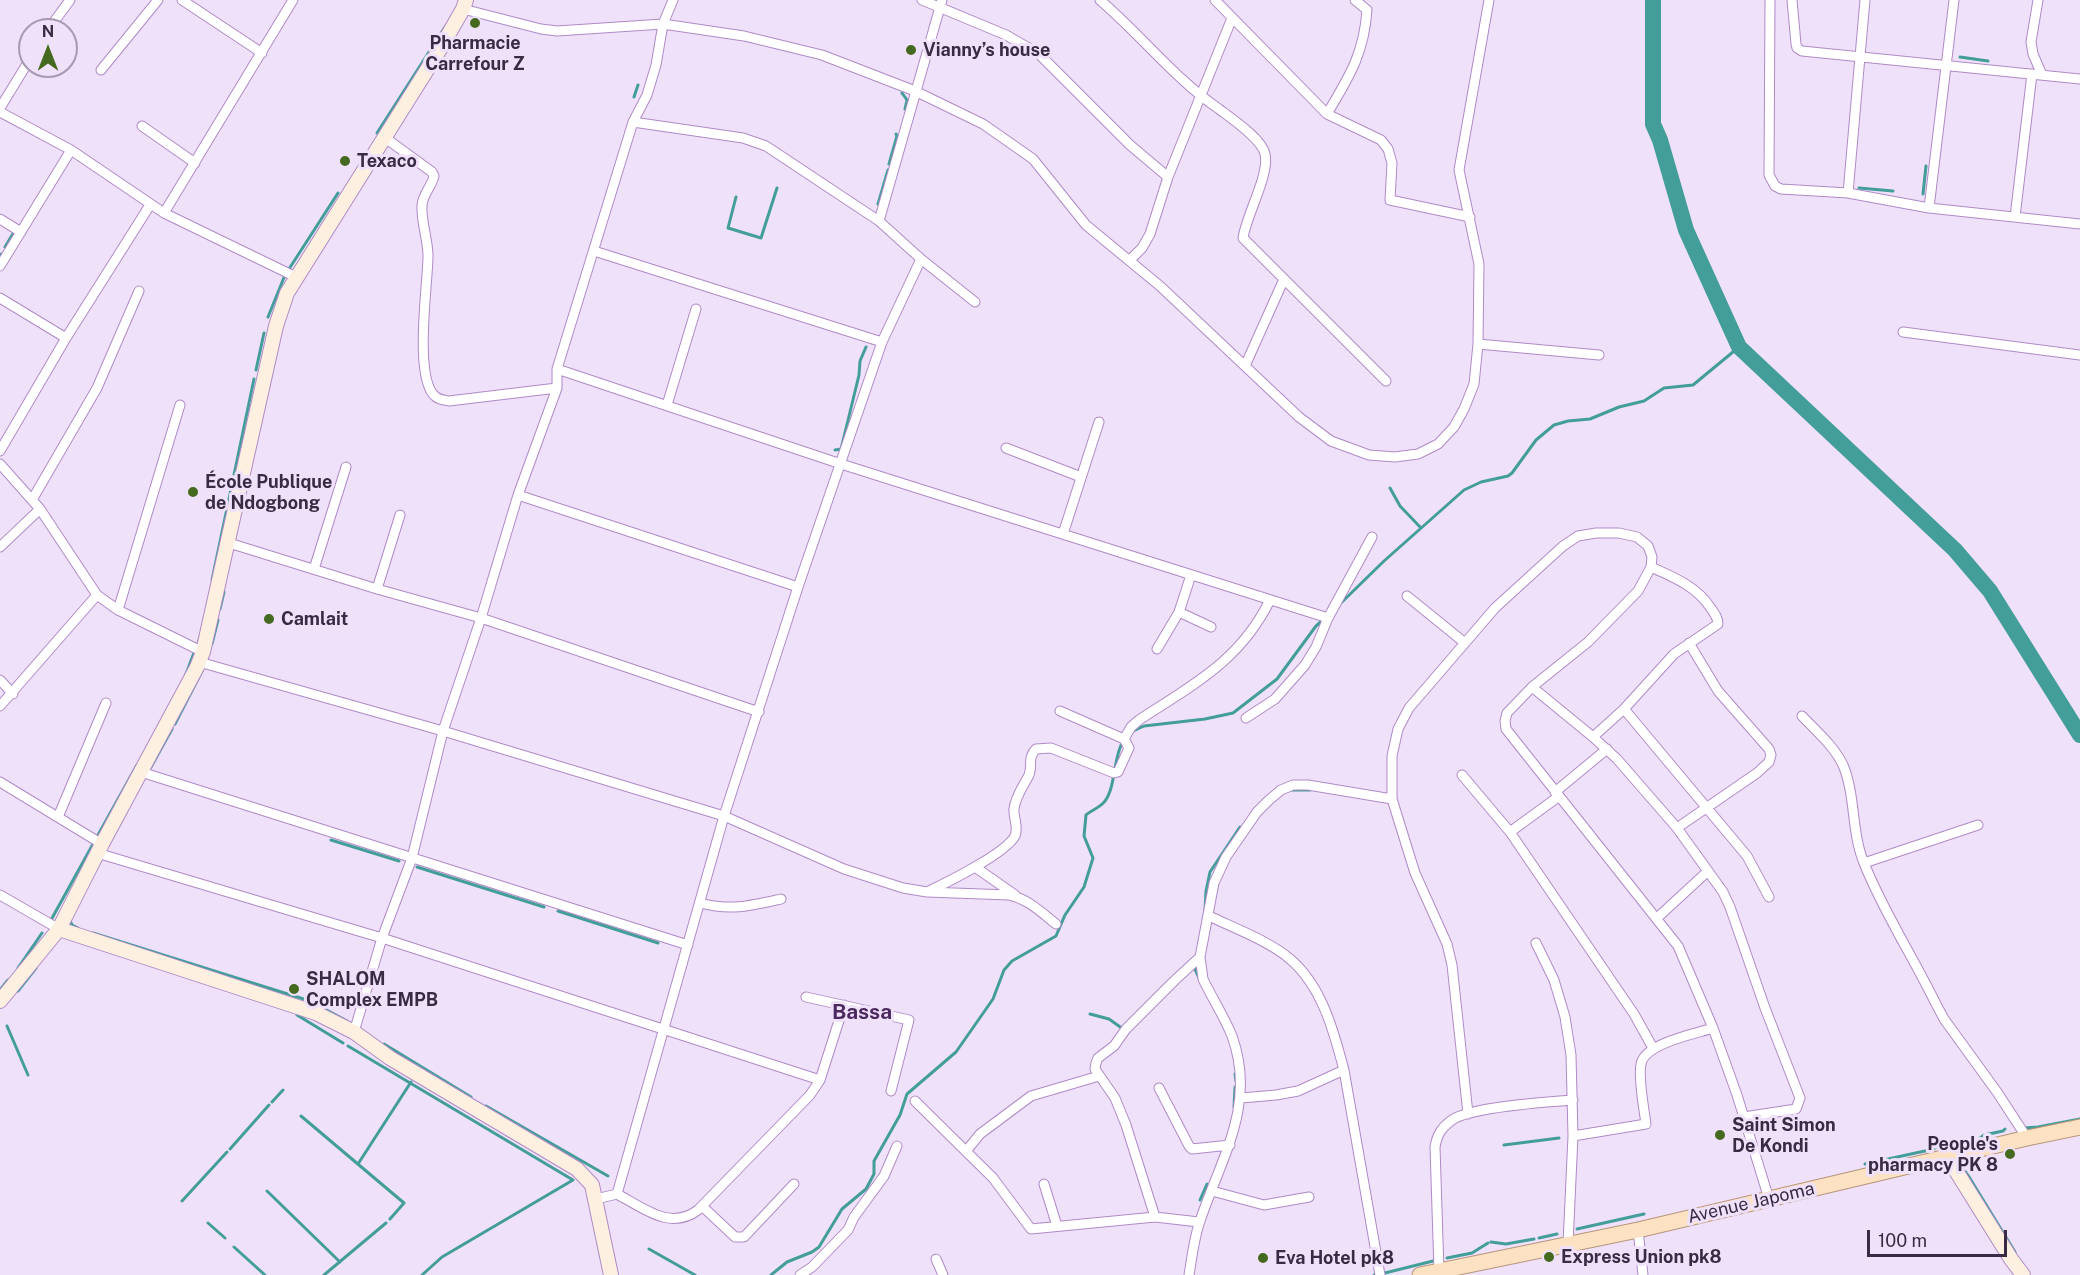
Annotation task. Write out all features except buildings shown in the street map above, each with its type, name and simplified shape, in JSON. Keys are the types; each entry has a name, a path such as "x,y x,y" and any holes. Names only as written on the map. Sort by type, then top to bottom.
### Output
{"main road":[{"path":"0,1001 59,929 99,848 201,657 229,543 276,326 287,292 440,49 464,5"},
{"path":"59,929 304,1009 354,1032 390,1058 577,1169 592,1185 611,1275"},
{"name":"Avenue Japoma","path":"1420,1275 1450,1271 1638,1230 2080,1127"},
{"path":"1948,1158 2023,1275"}],"street":[{"path":"57,18 70,0"},
{"path":"101,70 158,0"},
{"path":"182,0 262,52"},
{"path":"164,213 293,0"},
{"path":"354,1032 382,938 412,858 443,731 481,618 518,495 557,388 557,369 633,122 647,95 656,65 663,24 673,0"},
{"path":"922,0 941,4 1012,38 1039,54 1123,138 1168,177"},
{"path":"1100,0 1126,22 1202,97 1238,123 1263,148 1264,170 1243,238 1386,381"},
{"path":"1355,0 1367,10"},
{"path":"1328,114 1354,67 1365,33 1367,10 1372,0"},
{"path":"464,5 541,29 557,31 663,24 744,36 822,56 915,91 983,124 1033,159 1086,225 1160,286 1299,417 1331,441 1369,455 1395,457 1418,454 1438,444 1454,427 1464,410 1474,384 1478,344 1479,264 1459,170 1489,0"},
{"path":"1770,0 1769,175 1775,186 1781,189 1848,194 1929,208 2080,224"},
{"path":"1791,0 1797,48 1802,51 2080,79"},
{"path":"1848,194 1865,0"},
{"path":"1929,208 1954,0"},
{"path":"2038,0 2031,42 2033,54 2042,75"},
{"path":"1222,2 1232,18 1328,114 1381,140 1388,149 1393,174 1390,200 1470,217"},
{"path":"879,221 941,4"},
{"path":"1130,261 1142,248 1150,234 1168,177 1232,18"},
{"path":"2015,217 2031,74"},
{"path":"19,78 0,110 71,150 164,213 296,277"},
{"path":"633,122 753,140 766,146 879,221 921,259 975,302"},
{"path":"142,126 195,162"},
{"path":"384,137 432,172 434,176 422,204 428,252 423,320 424,353 432,393 441,400 449,401 557,388"},
{"path":"0,266 71,150"},
{"path":"0,451 66,338 150,205"},
{"path":"0,219 21,232"},
{"path":"594,251 882,342"},
{"path":"617,1194 724,816 798,587 882,342 921,259"},
{"path":"1245,366 1284,279"},
{"path":"32,500 97,388 139,291"},
{"path":"0,298 66,338"},
{"path":"667,405 696,309"},
{"path":"1903,332 2080,355"},
{"path":"1478,344 1599,355"},
{"path":"557,369 841,464 1328,618"},
{"path":"118,610 180,405"},
{"path":"1063,534 1099,422"},
{"path":"1006,448 1081,477"},
{"path":"0,464 40,509 97,595 118,610 201,657 724,816 844,869 903,888 927,892 1009,895 1028,902"},
{"path":"314,570 346,467"},
{"path":"518,495 798,587"},
{"path":"0,547 40,509"},
{"path":"377,589 400,514"},
{"path":"1468,1114 1452,965 1447,944 1415,873 1392,799 1392,756 1398,729 1409,708 1495,608 1563,546 1578,536 1596,532 1637,537 1648,546 1652,556 1651,567 1638,591 1588,642 1532,687 1507,713 1506,729 1678,946 1713,1028 1769,1199"},
{"path":"1246,718 1275,699 1298,674 1316,647 1328,618 1372,537"},
{"path":"229,543 377,589 481,618 759,712"},
{"path":"1593,737 1624,709 1667,661 1689,643 1717,627 1718,619 1705,600 1692,587 1651,567"},
{"path":"1157,649 1179,612 1191,575"},
{"path":"0,706 97,595"},
{"path":"1407,596 1465,644"},
{"path":"1124,739 1131,727 1139,720 1224,662 1257,624 1270,600"},
{"path":"1179,612 1211,627"},
{"path":"1677,828 1757,773 1769,762 1771,755 1769,749 1718,691 1689,643"},
{"path":"0,680 13,693"},
{"path":"1532,687 1606,749 1677,828 1723,892 1800,1098 1796,1109 1744,1117"},
{"path":"58,817 106,703"},
{"path":"1624,709 1751,861 1769,897"},
{"path":"927,892 975,867 1016,835 1014,807 1030,771 1030,757 1036,749 1051,748 1116,773 1129,748 1124,739 1060,711"},
{"path":"1802,716 1835,751 1842,763 1847,776 1856,837 1864,863 1876,891 1944,1019 1991,1083 2027,1138"},
{"path":"1510,832 1606,749"},
{"path":"141,772 687,945"},
{"path":"1462,775 1510,832 1634,1014 1653,1048"},
{"path":"0,782 58,817 99,848 820,1080"},
{"path":"1189,1275 1199,1222 1230,1145 1241,1098 1238,1061 1232,1037 1203,979 1200,957 1214,883 1226,857 1257,812 1281,790 1293,785 1308,785 1392,799"},
{"path":"1864,863 1977,825"},
{"path":"975,867 1014,895 1028,902 1056,924"},
{"path":"1657,918 1708,871"},
{"path":"0,895 59,929"},
{"path":"700,903 720,908 742,908 781,899"},
{"path":"1209,916 1290,959 1308,978 1324,1008 1344,1070 1380,1275"},
{"path":"1536,943 1554,980 1565,1017 1571,1055 1573,1136 1568,1244"},
{"path":"1155,1217 1126,1125 1115,1098 1095,1069 1098,1058 1114,1046 1126,1029 1200,957"},
{"path":"806,997 909,1020 891,1091"},
{"path":"596,1199 617,1194 670,1220 689,1217 801,1106 820,1080 844,1005"},
{"path":"1573,1136 1646,1124 1640,1069 1644,1055 1653,1048 1713,1028"},
{"path":"1241,1098 1287,1094 1344,1070"},
{"path":"967,1150 980,1134 1031,1096 1100,1076"},
{"path":"1159,1088 1192,1149 1230,1145"},
{"path":"1450,1271 1435,1147 1437,1136 1442,1128 1454,1119 1468,1114 1512,1106 1572,1100"},
{"path":"915,1101 967,1150 1009,1198 1029,1227 1034,1229 1155,1217 1199,1222"},
{"path":"800,1275 812,1267 848,1230 854,1216 884,1176 897,1146"},
{"path":"702,1206 735,1237 744,1237 794,1184"},
{"path":"1044,1184 1057,1226"},
{"path":"1212,1191 1264,1205 1309,1197"},
{"path":"1638,1230 1643,1275"},
{"path":"936,1259 943,1275"}],"waterway":[{"path":"1653,0 1653,124 1660,140 1686,230 1739,347 1955,550 1990,591 2080,735"},
{"path":"377,133 445,27"},
{"path":"1960,57 1988,61"},
{"path":"634,97 638,85"},
{"path":"902,93 907,100 905,109"},
{"path":"889,164 896,134"},
{"path":"1923,194 1926,166"},
{"path":"878,204 888,170"},
{"path":"736,197 728,228 761,238 777,188"},
{"path":"1859,188 1893,191"},
{"path":"289,269 338,193"},
{"path":"5,247 14,232"},
{"path":"268,317 285,275"},
{"path":"256,370 264,333"},
{"path":"835,450 841,449 859,375 860,361 866,347"},
{"path":"1342,602 1464,490 1481,482 1512,473 1536,440 1554,425 1590,419 1619,407 1644,401 1664,388 1693,385 1739,347"},
{"path":"212,580 254,379"},
{"path":"1390,488 1400,506 1421,528"},
{"path":"220,609 224,592"},
{"path":"1131,732 1144,726 1205,719 1233,713 1277,679 1316,626 1324,619"},
{"path":"212,644 218,620"},
{"path":"198,644 200,637"},
{"path":"186,674 195,650"},
{"path":"175,724 202,671"},
{"path":"151,767 172,729"},
{"path":"771,1275 787,1262 819,1247 842,1209 866,1189 874,1174 874,1161 900,1115 907,1094 956,1052 993,999 1004,970 1012,961 1056,936 1065,915 1084,887 1093,858 1084,836 1086,815 1101,805 1109,795 1123,741"},
{"path":"98,835 137,765"},
{"path":"1292,790 1310,790"},
{"path":"1205,910 1210,872 1240,827"},
{"path":"331,840 399,861"},
{"path":"51,920 93,844"},
{"path":"417,867 544,907"},
{"path":"558,911 658,943"},
{"path":"69,918 72,925 78,928"},
{"path":"18,968 42,933"},
{"path":"93,933 310,1001 347,1021"},
{"path":"1194,967 1200,980"},
{"path":"18,991 36,968"},
{"path":"0,990 8,980"},
{"path":"1090,1014 1109,1019 1123,1029"},
{"path":"297,1015 343,1043"},
{"path":"7,1026 28,1075"},
{"path":"386,1048 384,1044 471,1097"},
{"path":"348,1046 573,1180 442,1257 422,1275"},
{"path":"1235,1074 1236,1081"},
{"path":"358,1164 411,1082"},
{"path":"1234,1107 1235,1087"},
{"path":"272,1102 283,1090"},
{"path":"230,1149 269,1105"},
{"path":"486,1106 608,1176"},
{"path":"301,1116 404,1203 390,1219"},
{"path":"2023,1128 2080,1119"},
{"path":"1938,1148 1978,1140 1984,1135 2005,1129"},
{"path":"1504,1145 1559,1138"},
{"path":"1865,1164 1934,1149"},
{"path":"182,1201 227,1152"},
{"path":"1966,1172 2015,1252"},
{"path":"1200,1200 1207,1184"},
{"path":"267,1191 340,1262"},
{"path":"1577,1229 1644,1214"},
{"path":"208,1223 225,1238"},
{"path":"324,1275 386,1223"},
{"path":"1539,1238 1557,1234"},
{"path":"1491,1242 1506,1244 1534,1239"},
{"path":"1447,1258 1472,1253 1488,1243"},
{"path":"234,1247 265,1275"},
{"path":"649,1249 695,1275"},
{"path":"1381,1274 1433,1261"}],"place":[{"name":"Pharmacie Carrefour Z","path":"475,23"},
{"name":"Vianny’s house","path":"911,50"},
{"name":"Texaco","path":"345,161"},
{"name":"École Publique de Ndogbong","path":"193,492"},
{"name":"Camlait","path":"269,619"},
{"name":"SHALOM Complex EMPB","path":"294,989"},
{"name":"Saint Simon De Kondi","path":"1720,1135"},
{"name":"People's pharmacy PK 8","path":"2010,1154"},
{"name":"Express Union pk8","path":"1549,1257"},
{"name":"Eva Hotel pk8","path":"1263,1258"}],"district":[{"name":"Bassa","path":"862,1013"}]}
